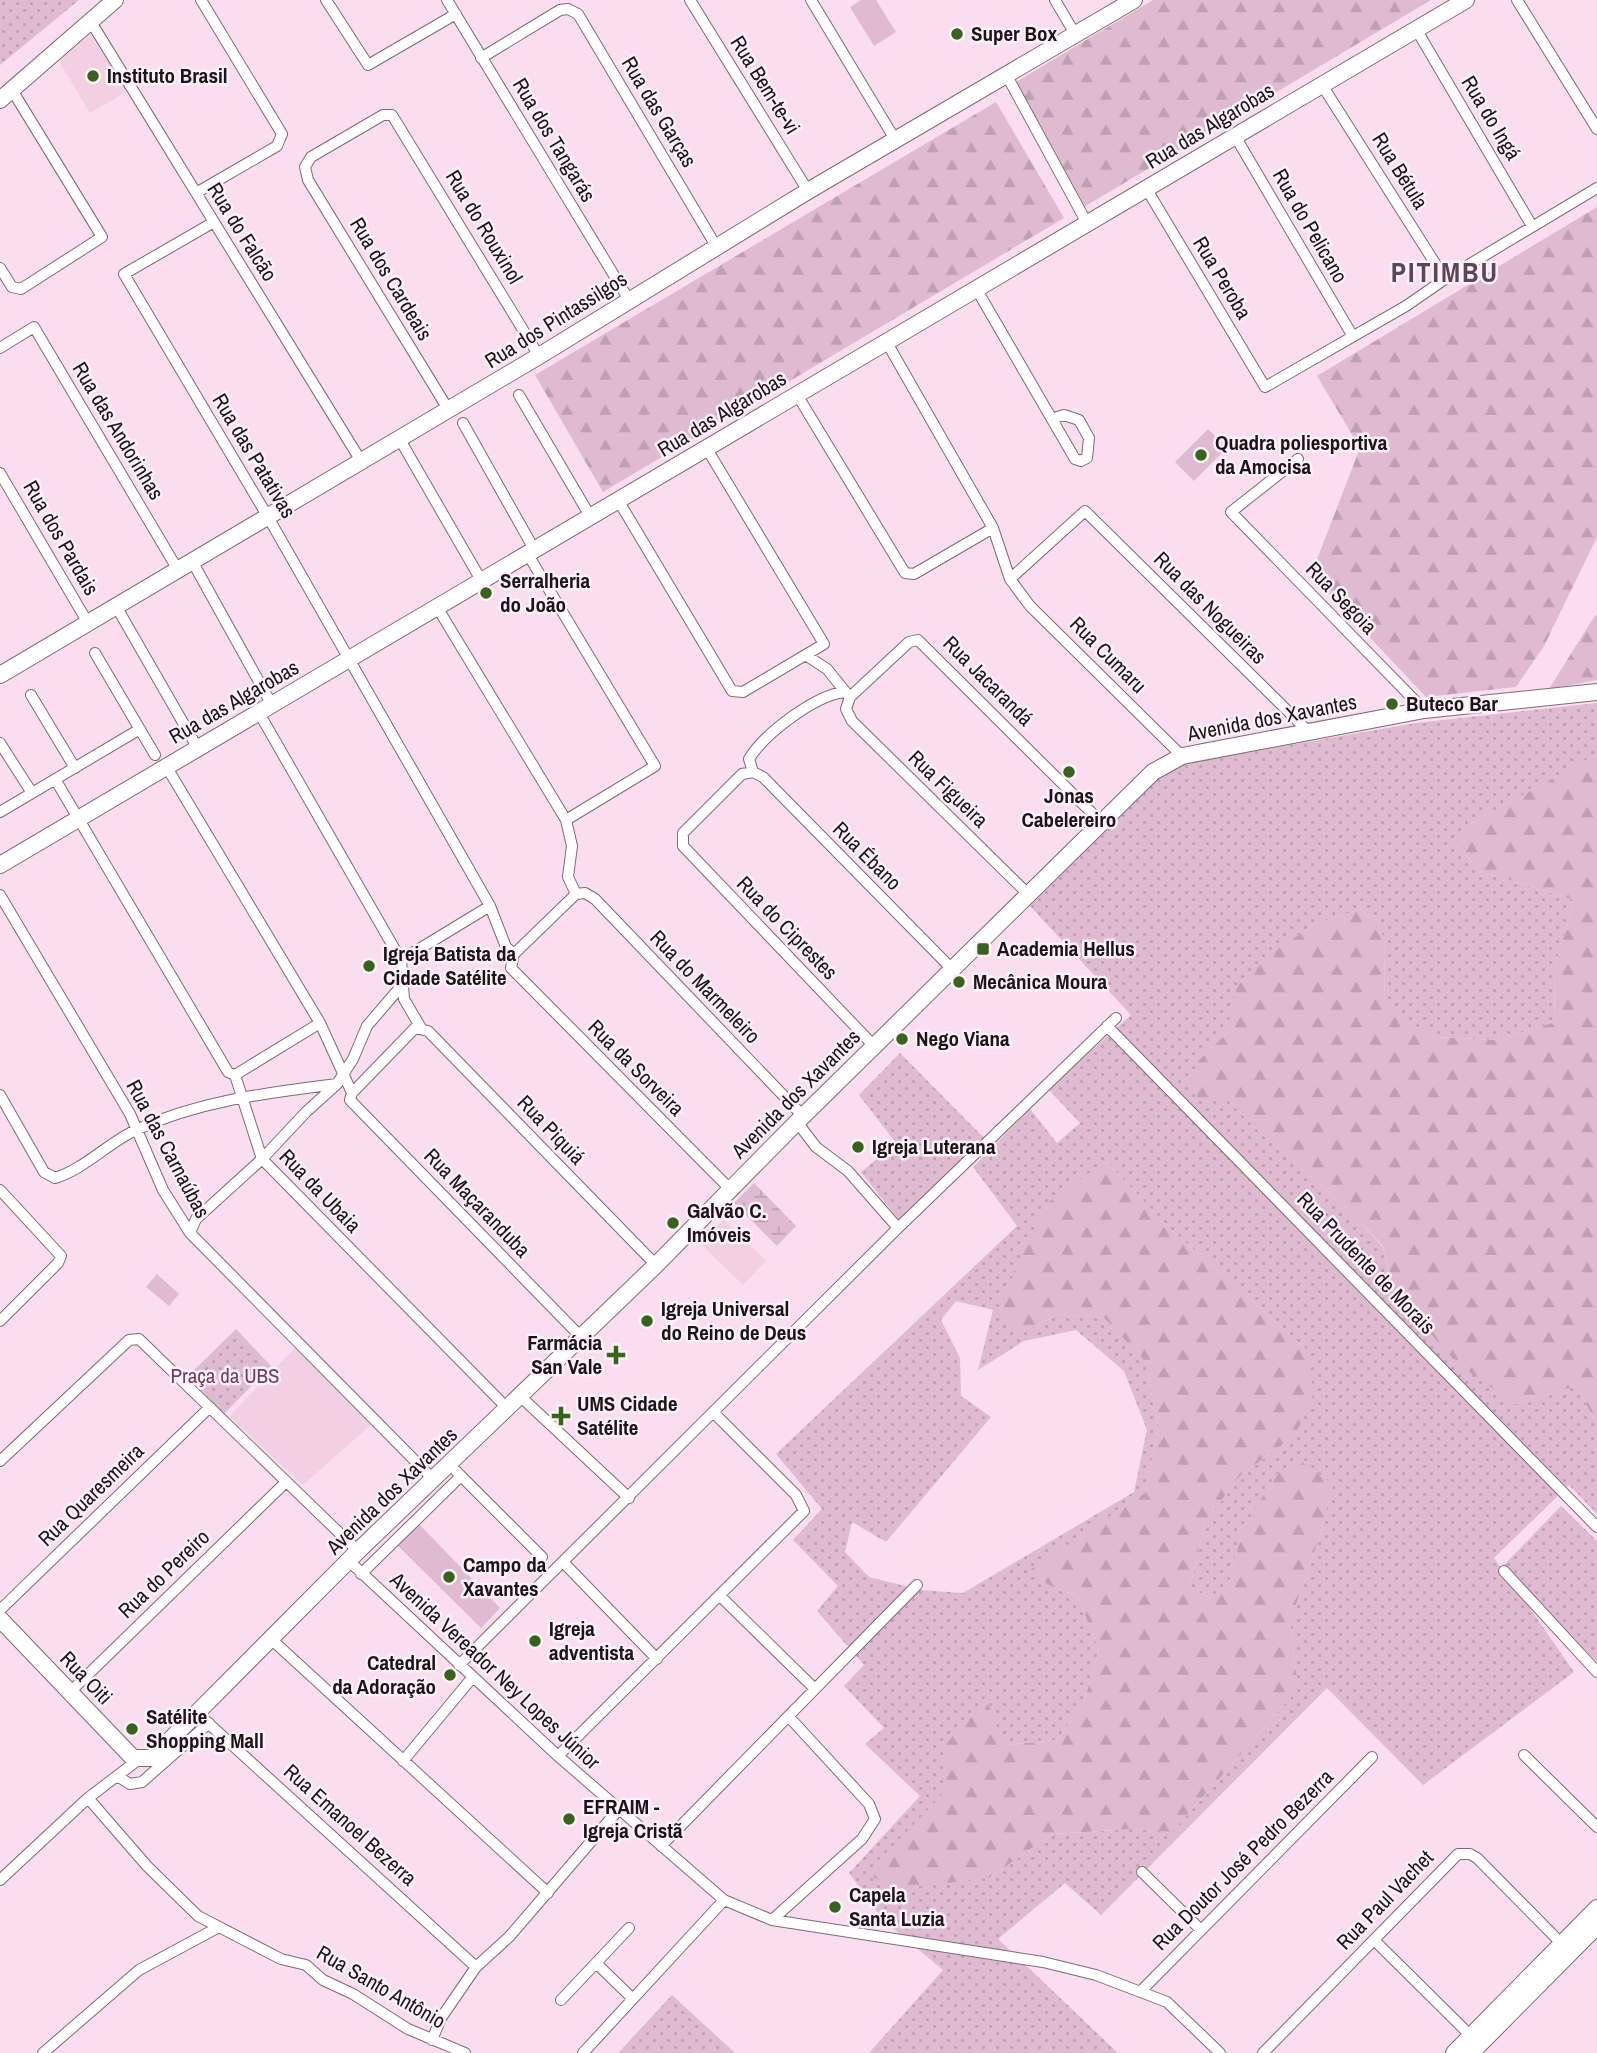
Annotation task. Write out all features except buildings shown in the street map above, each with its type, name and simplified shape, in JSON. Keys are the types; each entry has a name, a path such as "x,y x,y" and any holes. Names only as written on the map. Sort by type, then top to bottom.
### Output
{"street":[{"path":"0,268 12,287 21,289 100,240 100,233 6,95 115,0"},
{"path":"195,193 277,146 282,134 280,126 201,0"},
{"path":"326,0 365,63 370,66 456,14"},
{"name":"Rua dos Tangarás","path":"447,0 629,300"},
{"name":"Rua Bem-te-vi","path":"690,0 808,191"},
{"path":"811,0 896,141"},
{"path":"1055,0 1075,34"},
{"name":"Rua dos Pintassilgos","path":"0,675 449,410 808,191 1134,0"},
{"name":"Rua das Algarobas","path":"0,865 78,819 161,761 197,747 265,709 530,551 708,449 796,393 1088,225 1146,188 1466,0"},
{"path":"1517,0 1597,129"},
{"name":"Rua das Garças","path":"481,58 560,10 568,9 578,14 716,246"},
{"name":"Rua do Falcão","path":"91,22 360,461"},
{"name":"Rua do Ingá","path":"1416,29 1532,226"},
{"path":"1007,76 1088,225"},
{"name":"Rua Bétula","path":"1322,85 1445,279"},
{"name":"Rua do Rouxinol","path":"305,167 311,157 383,115 396,119 539,356"},
{"name":"Rua do Pelicano","path":"1235,136 1352,335"},
{"name":"Rua dos Cardeais","path":"305,167 308,180 449,410"},
{"name":"Rua Peroba","path":"1146,188 1265,387 1352,335"},
{"path":"1352,335 1406,306 1445,279 1597,188"},
{"name":"Rua das Patativas","path":"214,222 124,274 350,659"},
{"path":"976,289 1075,458 1081,461 1087,458 1089,438 1079,420 1072,416 1054,418"},
{"name":"Rua das Andorinhas","path":"0,348 34,327 185,565"},
{"path":"796,393 901,569 914,574 993,528 886,341"},
{"path":"519,395 590,516"},
{"path":"463,424 530,551 655,766 566,820"},
{"path":"399,438 481,580"},
{"path":"618,500 729,687 736,694 807,656 824,644 708,449"},
{"name":"Rua Segoia","path":"1298,459 1231,512 1424,710"},
{"name":"Rua dos Pardais","path":"0,473 88,623"},
{"name":"Rua das Nogueiras","path":"1010,579 1085,511 1309,732"},
{"name":"Rua Cumaru","path":"993,528 1010,579 1030,606 1182,756"},
{"path":"185,565 401,960 489,906"},
{"path":"116,606 197,747"},
{"path":"350,659 489,906 506,947 513,954 576,894 568,877 572,846 566,820 437,607"},
{"name":"Rua Jacarandá","path":"846,709 847,695 909,642 918,640 1102,823"},
{"path":"95,653 320,1023 235,1075"},
{"path":"807,656 827,669 847,695"},
{"name":"Avenida dos Xavantes","path":"117,1776 130,1784 142,1782 203,1718 271,1639 354,1556 656,1265 800,1119 1153,772 1182,756 1424,710 1597,692"},
{"path":"31,695 75,768"},
{"path":"753,772 749,759 757,746 778,727 828,695 847,695"},
{"name":"Rua Figueira","path":"846,709 860,730 1028,894"},
{"path":"0,812 139,729"},
{"path":"0,743 32,793"},
{"name":"Rua do Ciprestes","path":"753,772 742,774 683,833 682,839 687,852 874,1046"},
{"name":"Rua Ébano","path":"753,772 762,777 952,969"},
{"name":"Rua da Ubaia","path":"55,779 228,1072 235,1075 241,1091 240,1098 258,1140 262,1159 508,1409"},
{"name":"Rua do Marmeleiro","path":"576,894 585,893 595,899 800,1119 816,1147 848,1171 898,1228"},
{"name":"Rua das Carnaúbas","path":"0,895 130,1114 163,1190 190,1233 427,1485 433,1503"},
{"name":"Rua da Sorveira","path":"513,954 511,968 514,974 730,1189"},
{"name":"Rua Piquiá","path":"401,960 405,1004 418,1019 418,1028 656,1265"},
{"path":"190,1233 196,1219 262,1159 340,1080 368,1026 404,982"},
{"path":"459,1665 898,1228 1116,1018"},
{"name":"Rua Maçaranduba","path":"320,1023 340,1080 350,1094 350,1100 580,1336"},
{"name":"Rua Prudente de Morais","path":"1107,1026 1597,1527"},
{"path":"350,1094 418,1028"},
{"path":"0,1095 44,1171 55,1178 136,1130 184,1110 340,1080"},
{"path":"0,1190 61,1253 61,1260 0,1321"},
{"name":"Avenida Vereador Ney Lopes Júnior","path":"0,1461 129,1340 139,1339 285,1483 354,1556 361,1574 558,1756 724,1900 772,1920 1043,1962 1142,1990 1167,2002 1220,2053"},
{"path":"521,1396 629,1498"},
{"name":"Rua Quaresmeira","path":"0,1610 209,1408"},
{"path":"558,1756 804,1511 801,1501 713,1412"},
{"path":"449,1464 542,1557"},
{"name":"Avenida dos Xavantes","path":"361,1574 461,1476"},
{"name":"Rua do Pereiro","path":"70,1692 285,1483"},
{"path":"401,1510 413,1522"},
{"path":"563,1562 657,1659"},
{"path":"1504,1571 1596,1670"},
{"path":"661,1846 790,1718 917,1585"},
{"path":"720,1596 815,1689"},
{"name":"Rua Oiti","path":"0,1619 133,1758 141,1760"},
{"path":"271,1639 548,1893"},
{"path":"403,1761 472,1678"},
{"name":"Avenida dos Xavantes","path":"141,1760 152,1758 203,1718"},
{"name":"Rua Emanoel Bezerra","path":"203,1718 476,1967"},
{"path":"772,1920 862,1839 875,1819 869,1804 790,1718"},
{"path":"1524,1755 1597,1827"},
{"name":"Rua Doutor José Pedro Bezerra","path":"1142,1990 1372,1757"},
{"path":"0,1880 88,1798 141,1760"},
{"name":"Rua Santo Antônio","path":"88,1798 176,1896 216,1928 281,1959 306,1965 328,1983 353,1994 432,2040 465,2053"},
{"path":"432,2040 441,2018 476,1967 548,1893 619,1809"},
{"name":"Rua Paul Vachet","path":"1263,2053 1452,1859 1463,1853 1477,1858 1566,1949"},
{"path":"1142,1872 1201,1930"},
{"path":"583,2053 724,1900"},
{"path":"1471,2053 1566,1949 1597,1908"},
{"path":"1454,2053 1566,1949 1597,1926"},
{"path":"43,2053 139,1970 216,1928"},
{"path":"561,2000 629,1928"},
{"path":"1374,1940 1471,2036"},
{"path":"596,1963 632,1998"}],"shaded area":[{"name":"Instituto Brasil","path":"90,35 128,91 90,113 59,61"},
{"path":"724,1220 766,1261 743,1285 701,1244"},
{"path":"297,1346 373,1423 303,1485 229,1416"}],"green space":[{"path":"0,0 79,0 0,65"},
{"path":"861,0 876,0 896,32 874,46 850,7"},
{"path":"1153,0 1431,0 1084,207 1016,82"},
{"path":"996,102 1064,218 603,492 535,375"},
{"path":"1597,207 1597,537 1544,646 1516,687 1426,697 1311,575 1360,448 1317,376"},
{"name":"Quadra poliesportiva da Amocisa","path":"1208,429 1227,448 1194,481 1175,462"},
{"path":"1597,614 1597,680 1549,689 1592,620"},
{"path":"1597,703 1597,754 1472,823 1457,846 1480,871 1574,900 1554,970 1555,1022 1498,1040 1434,1037 1384,1007 1385,938 1361,909 1318,923 1281,946 1232,1014 1226,1034 1199,1060 1203,1102 1226,1098 1264,1136 1352,1213 1383,1247 1393,1292 1515,1404 1577,1386 1597,1425 1597,1514 1569,1485 1494,1558 1501,1568 1561,1506 1597,1541 1597,1662 1504,1571 1574,1672 1423,1785 1327,1688 1101,1915 1065,1883 998,1939 1118,2053 869,2053 943,1970 883,1920 849,1873 920,1796 865,1744 884,1728 844,1686 864,1665 817,1611 838,1586 793,1540 822,1509 776,1454 1017,1226 973,1167 1030,1109 1057,1143 1080,1123 1048,1089 1131,1015 1029,905 1163,774 1184,763 1416,723","holes":["1106,1161 1166,1225 1307,1350 1295,1435 1240,1476 1205,1522 1190,1587 1209,1598 1229,1583 1242,1531 1333,1484 1320,1535 1290,1622 1298,1689 1172,1832 1132,1829 1052,1834 989,1878 866,1875 944,1793 985,1698 1004,1745 1057,1740 1084,1702 1099,1650 1077,1595 1054,1588 1028,1572 1146,1492 1158,1426 1145,1360 1104,1318 1059,1314 1017,1335","956,1301 993,1310 978,1370 1024,1341 1076,1330 1124,1371 1147,1430 1134,1492 963,1593 921,1590 869,1577 845,1552 852,1522 886,1542 991,1417 961,1396 960,1358 941,1320"]},
{"path":"1597,754 1597,1425 1577,1386 1515,1404 1458,1364 1393,1292 1383,1246 1352,1213 1264,1136 1227,1099 1202,1102 1190,1088 1199,1060 1226,1034 1237,986 1281,946 1318,923 1361,909 1385,938 1384,1007 1434,1037 1498,1040 1555,1022 1554,970 1574,900 1480,871 1457,846 1472,823"},
{"path":"900,1053 986,1140 899,1220 861,1172 896,1143 859,1095"},
{"path":"1106,1161 1166,1225 1307,1350 1314,1393 1295,1435 1240,1476 1205,1522 1190,1587 1209,1598 1229,1583 1242,1531 1276,1474 1306,1462 1333,1485 1320,1535 1290,1622 1298,1689 1172,1832 1132,1829 1052,1834 989,1878 904,1888 865,1875 944,1793 943,1748 985,1697 1005,1745 1057,1740 1084,1702 1099,1650 1077,1595 1054,1588 1027,1572 1146,1492 1158,1426 1145,1361 1104,1318 1059,1314 1017,1335 1000,1308 1017,1264 1046,1204"},
{"path":"754,1183 796,1226 777,1246 734,1203"},
{"path":"157,1274 179,1294 169,1306 146,1287"},
{"name":"Praça da UBS","path":"236,1329 271,1366 224,1414 188,1376"},
{"name":"Campo da Xavantes","path":"419,1524 500,1608 481,1628 397,1545"},
{"path":"672,1995 735,2053 618,2053"}],"place":[{"name":"Super Box","path":"957,34"},
{"name":"Instituto Brasil","path":"93,76"},
{"name":"Quadra poliesportiva da Amocisa","path":"1201,455"},
{"name":"Serralheria do João","path":"486,593"},
{"name":"Buteco Bar","path":"1392,704"},
{"name":"Jonas Cabelereiro","path":"1069,772"},
{"name":"Academia Hellus","path":"983,949"},
{"name":"Igreja Batista da Cidade Satélite","path":"369,966"},
{"name":"Mecânica Moura","path":"959,982"},
{"name":"Nego Viana","path":"902,1039"},
{"name":"Igreja Luterana","path":"858,1147"},
{"name":"Galvão C. Imóveis","path":"673,1223"},
{"name":"Igreja Universal do Reino de Deus","path":"647,1321"},
{"name":"Farmácia San Vale","path":"616,1355"},
{"name":"UMS Cidade Satélite","path":"561,1416"},
{"name":"Campo da Xavantes","path":"449,1577"},
{"name":"Igreja adventista","path":"535,1641"},
{"name":"Catedral da Adoração","path":"450,1675"},
{"name":"Satélite Shopping Mall","path":"132,1729"},
{"name":"EFRAIM - Igreja Cristã","path":"569,1819"},
{"name":"Capela Santa Luzia","path":"835,1907"}],"district":[{"name":"PITIMBU","path":"1445,272"}]}
